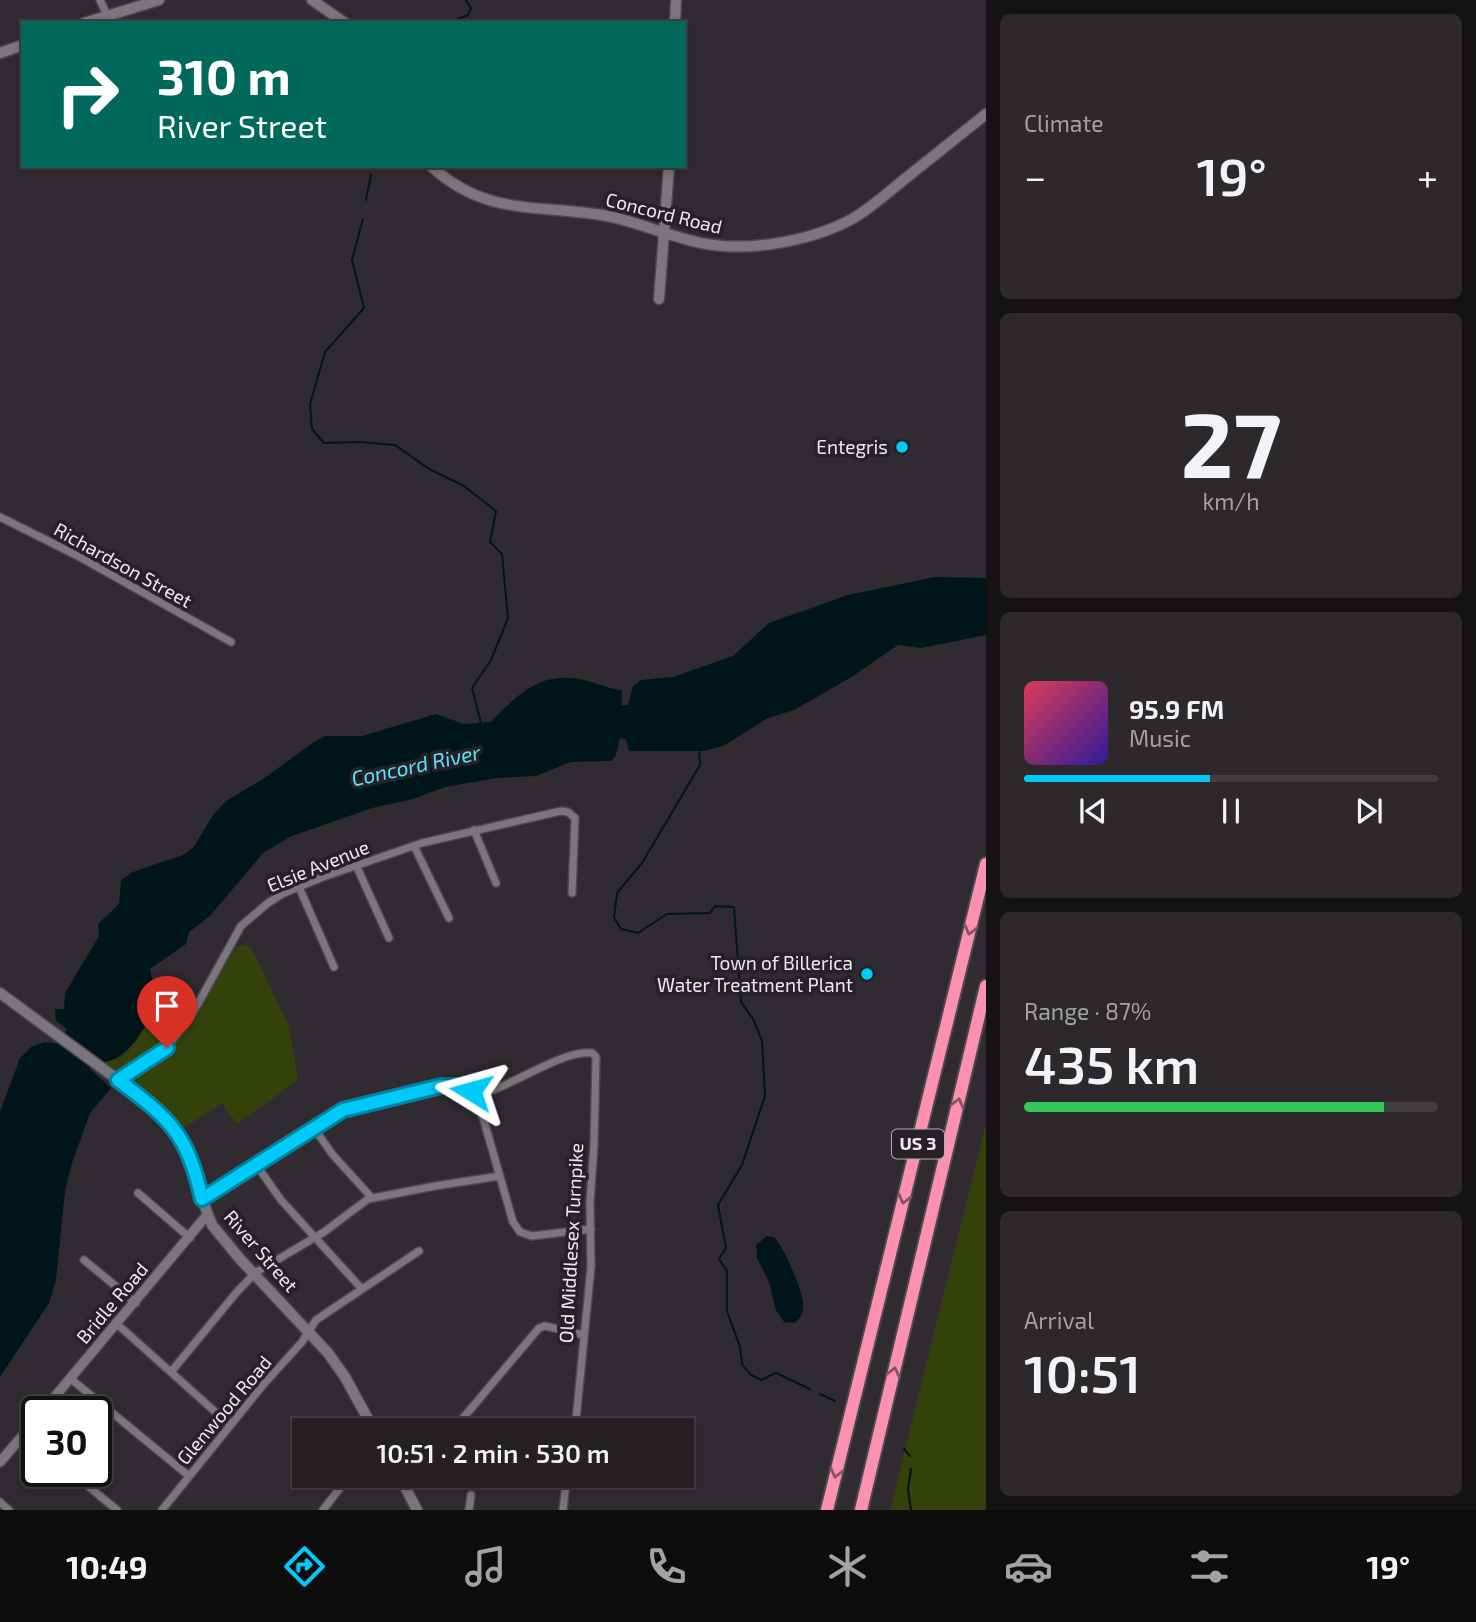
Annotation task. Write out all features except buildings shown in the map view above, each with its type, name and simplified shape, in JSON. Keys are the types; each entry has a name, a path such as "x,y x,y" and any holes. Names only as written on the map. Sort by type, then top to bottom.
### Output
{"highway":[{"name":"US 3","path":"827,1510 986,864"},
{"name":"US 3","path":"861,1510 986,986"}],"main road":[{"path":"90,21 159,0"},
{"path":"312,0 342,21"},
{"path":"675,21 676,0"},
{"path":"0,53 21,46"},
{"name":"Concord Road","path":"434,168 461,189 500,204 596,214 632,221 704,244 739,247 794,239 824,231 856,216 986,114"},
{"path":"659,299 669,168"},
{"name":"River Street","path":"0,993 156,1110 180,1136 192,1159 202,1199 217,1233 308,1330 339,1368 367,1418"},
{"path":"406,1488 417,1510"}],"street":[{"path":"100,0 107,15"},
{"name":"Richardson Street","path":"0,517 76,555 231,642"},
{"name":"Elsie Avenue","path":"118,1080 167,1048 176,1037 194,1011 242,926 268,903 299,887 414,846 554,812 568,812 575,818 572,892"},
{"path":"474,830 496,883"},
{"path":"414,846 449,918"},
{"path":"356,865 389,939"},
{"path":"299,887 334,967"},
{"name":"Old Middlesex Turnpike","path":"476,1093 486,1092 578,1055 591,1052 596,1057 590,1203 591,1267 576,1418"},
{"path":"202,1199 255,1163 350,1107 417,1090 450,1086 476,1093 513,1222 523,1234 532,1236 591,1229"},
{"path":"313,1127 333,1155 372,1198"},
{"path":"255,1163 281,1200 361,1288"},
{"path":"171,1372 255,1273 316,1237 372,1198 500,1177"},
{"path":"138,1193 190,1238"},
{"name":"Bridle Road","path":"56,1396 208,1215"},
{"name":"Glenwood Road","path":"162,1510 230,1425 302,1342 322,1314 419,1251"},
{"path":"84,1260 135,1303"},
{"path":"117,1324 230,1425"},
{"path":"463,1418 541,1326 584,1335"},
{"path":"71,1379 189,1476"},
{"path":"0,1462 21,1438"},
{"path":"89,1487 117,1510"},
{"path":"323,1510 340,1488"},
{"path":"563,1510 566,1488"},
{"path":"469,1510 471,1495"},
{"path":"0,1502 9,1510"}],"green space":[{"path":"243,944 251,947 289,1026 298,1080 237,1124 222,1103 179,1131 156,1104 127,1080 148,1072 166,1056 237,947"},
{"path":"156,996 182,1012 161,1042 146,1057 126,1068 113,1070 103,1062 114,1060 131,1047 138,1038"},
{"path":"986,1124 986,1510 890,1510"}],"water":[{"name":"Concord River","path":"935,577 986,578 986,635 921,648 898,645 850,678 794,710 768,718 725,745 704,751 629,751 626,739 620,738 616,755 611,761 571,762 536,776 497,778 445,787 413,799 372,808 292,836 263,853 210,916 189,932 186,944 150,969 156,996 150,1016 138,1038 121,1055 103,1062 98,1058 90,1069 111,1088 90,1113 71,1166 65,1191 56,1280 49,1303 0,1377 0,1112 20,1058 31,1047 44,1042 59,1044 67,1029 56,1021 55,1009 64,1009 65,993 99,936 98,924 119,904 121,880 133,872 183,855 193,848 213,815 226,801 325,736 362,736 436,714 464,724 491,722 523,692 547,680 560,678 574,678 622,690 622,705 628,705 633,686 641,680 673,677 733,656 769,623 848,595"},
{"path":"767,1236 774,1237 778,1242 799,1288 803,1309 795,1323 784,1322 776,1310 769,1282 757,1258 756,1245"}],"waterway":[{"path":"458,21 468,15 471,8 466,0"},
{"path":"366,200 371,175"},
{"path":"363,219 352,260 364,308 325,352 310,404 312,429 324,443 395,445 429,469 464,486 496,511 490,542 502,554 508,618 491,660 472,688 481,723"},
{"path":"699,748 700,765 642,863 617,893 614,918 621,929 638,933 667,914 710,913 715,906 734,907 741,1002 753,1019 762,1041 765,1096 742,1165 718,1205 726,1248 719,1259 727,1271 727,1311 740,1347 742,1364 750,1374 761,1380 776,1373 810,1389"},
{"path":"820,1394 835,1401"},
{"path":"904,1449 910,1456"},
{"path":"911,1469 908,1489 911,1510"}],"place":[{"name":"Entegris","path":"902,447"},
{"name":"Town of Billerica Water Treatment Plant","path":"867,974"}],"route":[{"path":"167,1048 118,1080 156,1110 180,1136 192,1159 202,1199 255,1163 346,1108 441,1086 455,1086 471,1091"}]}
